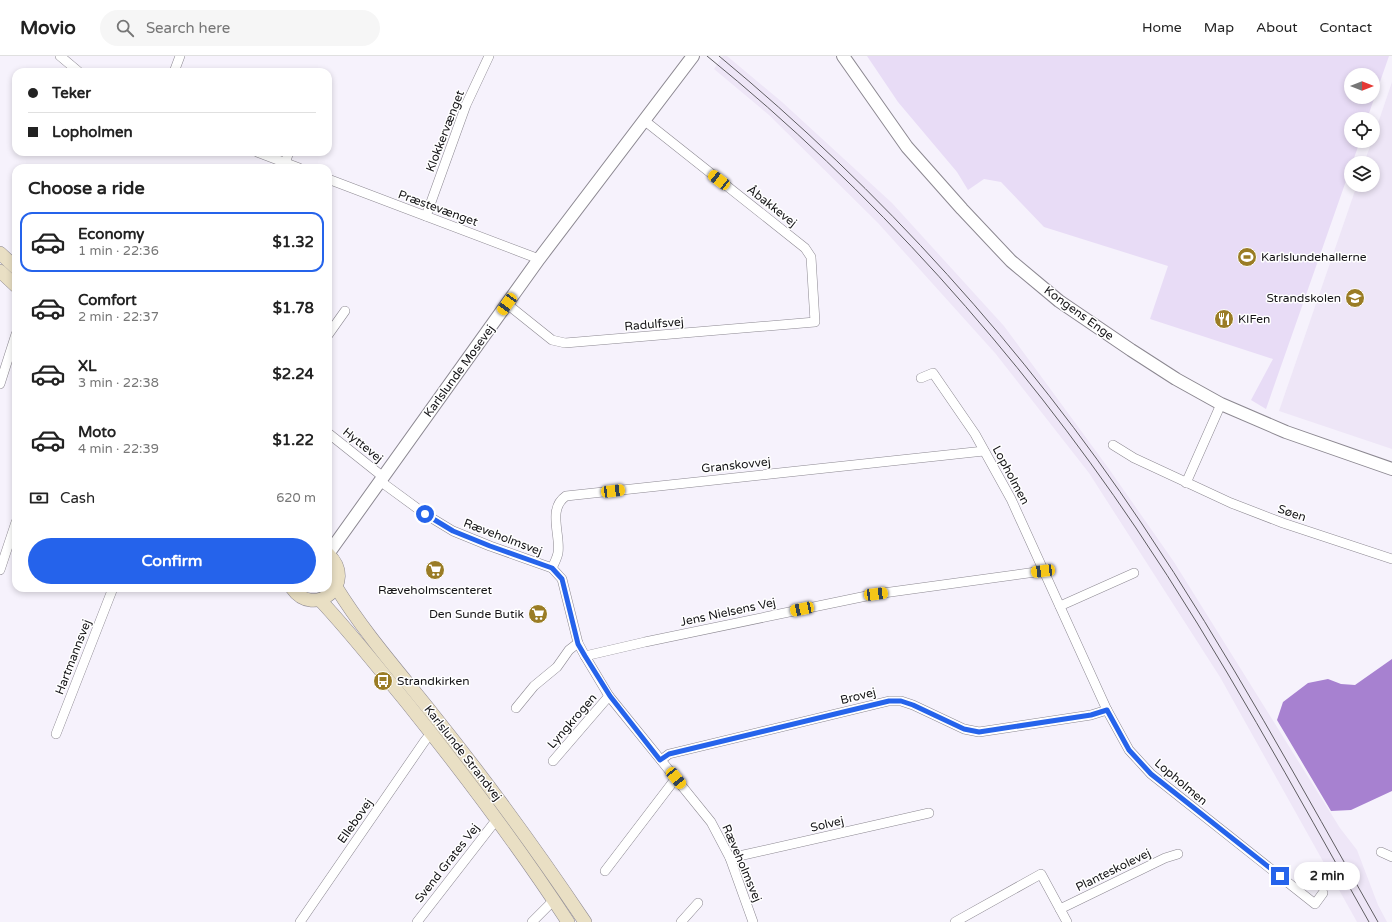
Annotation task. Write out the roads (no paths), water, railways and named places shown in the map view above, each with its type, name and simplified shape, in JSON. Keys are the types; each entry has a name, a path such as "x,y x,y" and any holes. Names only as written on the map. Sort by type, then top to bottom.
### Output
{"main road":[{"path":"0,253 12,264"},
{"path":"0,271 12,282"},
{"path":"332,559 337,565 339,573 336,587 332,591"},
{"name":"Karlslunde Strandvej","path":"336,587 370,637 436,717 504,806 586,922"},
{"path":"295,592 298,596 314,601 326,597 331,592"},
{"name":"Karlslunde Strandvej","path":"320,600 346,628 431,734 496,819 568,922"}],"street":[{"path":"60,56 74,68"},
{"path":"176,68 180,56"},
{"name":"Klokkervænget","path":"426,216 466,105 489,56"},
{"name":"Karlslunde Mosevej","path":"332,549 539,259 693,56"},
{"name":"Kongens Enge","path":"843,56 907,147 962,209 1012,261 1059,301 1176,379 1221,404 1286,432 1392,469"},
{"name":"Åbakkevej","path":"645,121 805,248 811,257 815,322"},
{"path":"267,156 285,163 288,156"},
{"name":"Præstevænget","path":"332,181 539,259"},
{"name":"Radulfsvej","path":"507,304 552,340 565,343 815,322"},
{"path":"332,329 345,312"},
{"path":"0,384 12,346"},
{"name":"Lopholmen","path":"921,378 933,373 975,434 1012,499 1043,571 1107,710 1129,750 1151,774 1315,904 1323,892"},
{"path":"1186,483 1221,404"},
{"name":"Hyttevej","path":"332,436 381,479"},
{"name":"Søen","path":"1113,445 1134,458 1231,503 1283,523 1392,560"},
{"name":"Granskovvej","path":"552,568 558,553 556,511 558,504 566,496 984,450"},
{"name":"Ræveholmsvej","path":"381,479 425,514 453,531 552,568 562,579 578,644 610,696 711,822 730,858 753,922"},
{"path":"0,570 12,534"},
{"name":"Jens Nielsens Vej","path":"585,656 876,594 1043,571"},
{"path":"1060,606 1134,573"},
{"name":"Hartmannsvej","path":"56,734 111,592"},
{"path":"516,708 534,686 557,667 569,650 578,644"},
{"name":"Lyngkrogen","path":"553,761 610,696"},
{"name":"Brovej","path":"660,760 669,754 889,701 901,701 913,705 964,729 979,732 1091,715 1107,710"},
{"name":"Ellebovej","path":"300,922 431,734"},
{"path":"605,871 676,778"},
{"name":"Solvej","path":"730,858 929,813"},
{"name":"Svend Grates Vej","path":"417,922 496,819"},
{"path":"1381,852 1392,857"},
{"name":"Planteskolevej","path":"1060,909 1165,858 1178,854"},
{"path":"955,922 1041,874 1067,922"},
{"path":"532,922 554,900"},
{"path":"680,922 698,903"}],"tram line":[{"path":"707,56 768,107 827,161 884,218 939,276 992,337 1042,399 1136,528 1198,624 1285,772 1369,922"},
{"path":"719,56 779,107 837,161 893,217 999,334 1097,459 1174,572 1204,621 1293,771 1378,922"}],"place":[{"name":"Karlslundehallerne","path":"1247,257"},
{"name":"Strandskolen","path":"1355,298"},
{"name":"KIFen","path":"1224,319"},
{"name":"Ræveholmscenteret","path":"435,570"},
{"name":"Den Sunde Butik","path":"538,614"},
{"name":"Strandkirken","path":"383,681"}]}
